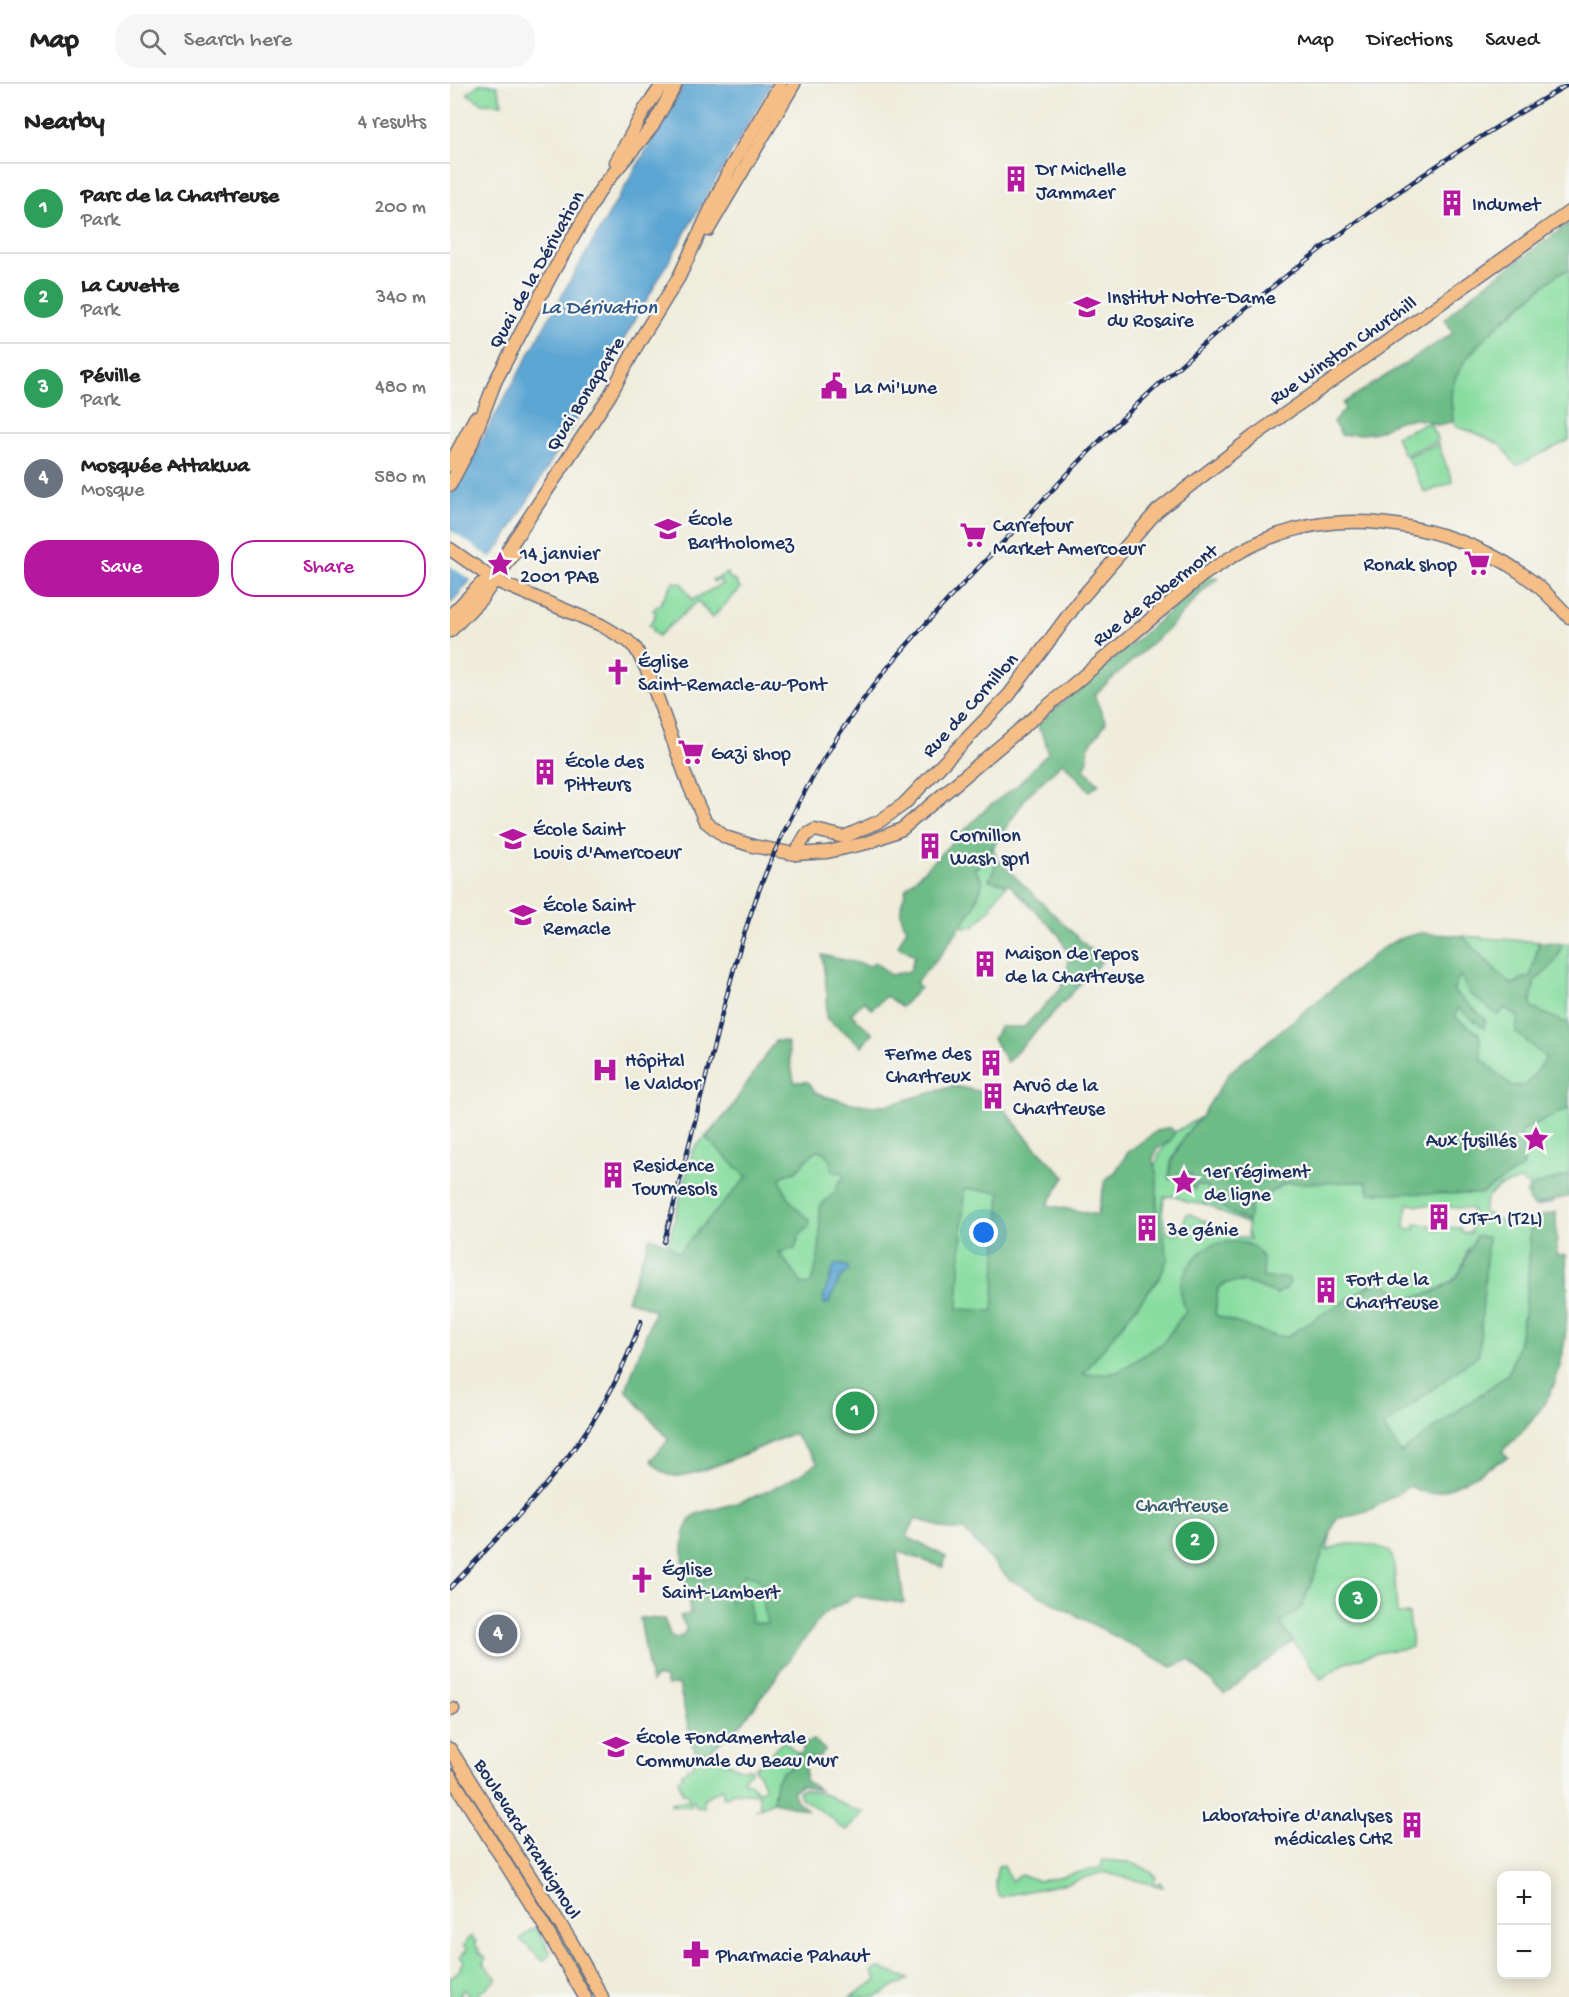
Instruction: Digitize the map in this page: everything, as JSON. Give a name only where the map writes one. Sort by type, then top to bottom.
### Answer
[{"type":"main road","points":[[602,187],[645,109],[663,84]]},
{"type":"main road","name":"Quai de la Dérivation","points":[[450,485],[471,445],[490,394],[554,270],[602,187],[651,127],[676,84]]},
{"type":"main road","points":[[679,277],[794,84]]},
{"type":"main road","name":"Quai Bonaparte","points":[[501,560],[610,395],[640,340],[679,277],[728,172],[780,85]]},
{"type":"main road","name":"Rue Winston Churchill","points":[[1143,525],[1157,511],[1254,436],[1569,212]]},
{"type":"main road","points":[[450,465],[490,394]]},
{"type":"main road","points":[[450,631],[496,580],[569,471],[610,395]]},
{"type":"main road","name":"Rue de Robermont","points":[[450,549],[482,578],[496,580],[601,625],[628,641],[636,649],[648,672],[689,785],[705,821],[725,837],[739,843],[795,854],[828,852],[867,843],[902,829],[1203,575],[1243,550],[1282,533],[1326,524],[1372,522],[1414,527],[1448,537],[1495,557],[1531,580],[1569,616]]},
{"type":"main road","name":"Rue de Cornillon","points":[[795,854],[806,835],[815,831],[844,837],[880,821],[904,804],[1009,695],[1078,603],[1143,525]]},
{"type":"main road","points":[[450,616],[482,578]]},
{"type":"main road","name":"Boulevard Frankignoul","points":[[450,1749],[602,1997]]},
{"type":"main road","name":"Boulevard Frankignoul","points":[[450,1775],[585,1997]]},
{"type":"green space","points":[[479,84],[497,85],[502,104],[482,103],[467,94]]},
{"type":"green space","points":[[1569,223],[1569,270],[1558,274],[1513,312],[1480,342],[1467,358],[1457,374],[1452,390],[1453,422],[1437,425],[1412,419],[1396,422],[1375,432],[1342,436],[1333,422],[1345,409],[1343,403],[1453,333],[1445,319],[1474,293]]},
{"type":"green space","points":[[1569,270],[1569,440],[1516,466],[1501,445],[1457,427],[1453,422],[1451,391],[1458,369],[1485,337],[1558,274]]},
{"type":"green space","points":[[1430,422],[1438,441],[1404,455],[1396,436]]},
{"type":"green space","points":[[1438,444],[1453,482],[1425,493],[1407,456]]},
{"type":"green space","points":[[727,573],[740,589],[712,618],[698,601],[658,636],[652,631],[654,628],[649,625],[655,618],[656,613],[653,610],[660,604],[673,582],[682,583],[692,600],[722,584],[720,580],[714,582],[712,579]]},
{"type":"green space","points":[[1211,576],[1218,578],[1171,626],[1094,695],[1106,723],[1088,747],[1088,760],[1084,769],[1099,784],[1090,791],[1063,762],[1027,796],[986,858],[975,869],[983,882],[973,909],[941,954],[916,982],[920,988],[901,1007],[886,996],[872,1009],[864,1001],[851,1014],[872,1033],[862,1046],[826,1018],[827,994],[822,955],[870,966],[875,962],[890,975],[910,971],[915,955],[898,946],[907,928],[902,920],[901,911],[905,889],[988,807],[1018,785],[1048,753],[1045,740],[1037,725]]},
{"type":"green space","points":[[992,845],[998,860],[989,880],[1007,884],[991,904],[992,907],[975,925],[966,928],[960,925],[973,909],[983,882],[975,870],[986,858]]},
{"type":"green space","points":[[998,860],[1102,961],[1007,1062],[993,1039],[999,1027],[1024,1027],[1060,989],[1068,973],[1068,953],[1059,935],[1010,885],[989,880]]},
{"type":"green space","points":[[1420,933],[1462,936],[1511,985],[1531,975],[1539,942],[1562,943],[1553,965],[1535,980],[1531,1000],[1532,1008],[1569,1024],[1569,1108],[1521,1131],[1524,1166],[1481,1194],[1369,1193],[1366,1182],[1285,1183],[1251,1205],[1248,1222],[1216,1204],[1208,1196],[1208,1187],[1196,1184],[1195,1190],[1191,1186],[1191,1174],[1185,1172],[1181,1177],[1169,1179],[1171,1162],[1186,1134],[1201,1117],[1230,1072],[1381,949],[1398,939]],"holes":[[[1460,975],[1469,993],[1498,1015],[1505,1008],[1518,1017],[1516,1032],[1546,1058],[1526,1086],[1511,1086],[1482,1059],[1479,1034],[1455,1017],[1458,1008],[1484,1028],[1485,1019],[1453,991]]]},
{"type":"green space","points":[[1462,936],[1539,942],[1531,975],[1511,985]]},
{"type":"green space","points":[[1562,943],[1569,943],[1568,1025],[1531,1008],[1535,980],[1553,965]]},
{"type":"green space","points":[[1460,974],[1469,993],[1498,1014],[1505,1008],[1518,1017],[1516,1032],[1547,1058],[1526,1086],[1511,1086],[1481,1059],[1479,1034],[1454,1017],[1458,1008],[1484,1027],[1485,1019],[1453,991]]},
{"type":"green space","name":"Chartreuse","points":[[775,1041],[787,1042],[794,1082],[808,1082],[815,1092],[851,1103],[874,1106],[892,1104],[954,1086],[987,1093],[988,1100],[994,1105],[998,1101],[1026,1137],[1065,1177],[1047,1205],[1097,1215],[1105,1181],[1116,1171],[1129,1151],[1156,1198],[1155,1167],[1159,1154],[1175,1132],[1201,1117],[1175,1153],[1169,1179],[1180,1177],[1185,1172],[1191,1174],[1191,1186],[1195,1189],[1195,1184],[1208,1187],[1248,1221],[1251,1205],[1285,1183],[1367,1182],[1369,1193],[1521,1131],[1569,1108],[1569,1175],[1529,1189],[1529,1195],[1536,1205],[1555,1201],[1536,1207],[1530,1204],[1526,1194],[1530,1187],[1520,1180],[1499,1187],[1487,1197],[1483,1212],[1508,1224],[1531,1219],[1524,1314],[1518,1346],[1508,1374],[1400,1454],[1382,1427],[1479,1354],[1468,1248],[1459,1273],[1440,1288],[1425,1295],[1410,1298],[1403,1297],[1396,1292],[1286,1337],[1270,1335],[1215,1315],[1218,1288],[1225,1284],[1247,1283],[1277,1294],[1288,1278],[1263,1278],[1259,1254],[1246,1243],[1181,1293],[1186,1311],[1130,1389],[1335,1516],[1327,1551],[1342,1545],[1358,1544],[1390,1551],[1394,1564],[1397,1614],[1409,1614],[1412,1647],[1376,1653],[1345,1663],[1321,1679],[1293,1641],[1224,1694],[1189,1660],[1172,1667],[1009,1579],[964,1530],[949,1530],[915,1518],[907,1537],[946,1557],[943,1567],[897,1551],[904,1603],[855,1596],[823,1614],[743,1722],[709,1752],[697,1754],[692,1744],[679,1684],[667,1686],[662,1677],[656,1677],[651,1682],[640,1618],[664,1619],[671,1637],[678,1638],[685,1634],[686,1627],[680,1616],[690,1614],[688,1599],[819,1463],[794,1433],[698,1472],[674,1476],[667,1474],[651,1460],[669,1439],[626,1390],[655,1310],[627,1300],[650,1237],[668,1244],[693,1150],[729,1111]],"holes":[[[1175,1196],[1189,1203],[1205,1204],[1216,1208],[1248,1224],[1250,1239],[1239,1237],[1190,1214],[1186,1215],[1180,1233],[1167,1233],[1162,1214],[1164,1197]],[[1407,1204],[1472,1209],[1471,1233],[1461,1233],[1461,1228],[1431,1229],[1431,1225],[1415,1224],[1415,1229],[1405,1228]]]},
{"type":"green space","name":"Chartreuse","points":[[775,1041],[787,1042],[794,1082],[808,1082],[815,1092],[851,1103],[874,1106],[892,1104],[954,1086],[987,1093],[988,1100],[994,1105],[998,1101],[1026,1137],[1065,1177],[1047,1205],[1098,1215],[1105,1181],[1116,1171],[1129,1151],[1157,1131],[1169,1127],[1175,1132],[1171,1140],[1156,1150],[1153,1160],[1157,1174],[1157,1207],[1168,1258],[1160,1277],[1083,1374],[1118,1372],[1163,1343],[1186,1311],[1181,1290],[1184,1274],[1201,1251],[1211,1246],[1225,1242],[1247,1244],[1258,1251],[1262,1257],[1263,1278],[1288,1278],[1290,1282],[1286,1289],[1277,1294],[1247,1283],[1225,1284],[1218,1288],[1215,1315],[1270,1335],[1286,1337],[1380,1279],[1404,1297],[1419,1296],[1443,1288],[1460,1272],[1476,1236],[1488,1237],[1479,1354],[1383,1427],[1401,1453],[1508,1374],[1518,1346],[1524,1314],[1531,1219],[1556,1212],[1557,1255],[1566,1255],[1567,1290],[1566,1329],[1560,1367],[1542,1407],[1532,1421],[1502,1451],[1508,1457],[1460,1484],[1440,1492],[1427,1493],[1410,1486],[1370,1510],[1336,1519],[1302,1607],[1280,1623],[1293,1641],[1224,1694],[1189,1660],[1172,1667],[1009,1579],[964,1530],[949,1530],[915,1518],[907,1537],[946,1557],[943,1567],[897,1551],[904,1603],[855,1596],[823,1614],[743,1722],[709,1752],[697,1754],[692,1744],[679,1684],[667,1686],[662,1677],[656,1677],[651,1682],[640,1618],[664,1619],[671,1637],[678,1638],[685,1634],[686,1627],[680,1616],[691,1614],[683,1544],[691,1519],[701,1512],[732,1504],[783,1484],[818,1463],[793,1433],[697,1472],[673,1476],[667,1474],[651,1460],[669,1439],[626,1390],[655,1310],[627,1300],[650,1237],[668,1244],[678,1253],[747,1177],[706,1138],[729,1111]],"holes":[[[816,1150],[825,1152],[830,1160],[832,1172],[842,1172],[844,1178],[838,1183],[836,1191],[819,1207],[819,1247],[810,1285],[802,1284],[779,1252],[795,1249],[799,1236],[809,1226],[810,1220],[791,1201],[780,1177],[796,1171]],[[964,1190],[1000,1192],[993,1311],[958,1309]],[[745,1574],[755,1577],[763,1584],[762,1597],[767,1624],[751,1622],[749,1598],[745,1594],[739,1595],[731,1603],[728,1597]]]},
{"type":"green space","points":[[1569,1175],[1569,1196],[1536,1205],[1530,1200],[1529,1189]]},
{"type":"green space","points":[[802,1738],[804,1742],[813,1739],[825,1750],[820,1757],[811,1759],[805,1764],[805,1780],[821,1791],[801,1785],[793,1791],[797,1801],[808,1810],[773,1802],[776,1781],[803,1752]]},
{"type":"green space","points":[[784,1741],[798,1754],[789,1768],[782,1772],[776,1781],[773,1802],[755,1810],[760,1807],[758,1794],[733,1792],[723,1797],[723,1788],[703,1799],[704,1808],[696,1807],[694,1800],[691,1801],[691,1807],[671,1805],[671,1803],[689,1800],[688,1794],[682,1793],[678,1779],[682,1778],[682,1772],[694,1766],[693,1761],[721,1759],[740,1769],[751,1769],[751,1772],[743,1779],[746,1783],[749,1781],[758,1792],[765,1788],[759,1774],[754,1769]]},
{"type":"green space","points":[[453,1771],[456,1772],[479,1809],[489,1818],[598,1997],[590,1997]]},
{"type":"green space","points":[[803,1789],[829,1796],[849,1808],[864,1812],[847,1830],[838,1826],[833,1819],[800,1797],[798,1791]]},
{"type":"green space","points":[[1102,1860],[1138,1865],[1156,1877],[1154,1879],[1156,1885],[1160,1882],[1163,1887],[1103,1872],[1068,1883],[1001,1897],[998,1895],[995,1881],[998,1866],[1004,1865],[1011,1881],[1021,1875],[1040,1881],[1102,1867]]},
{"type":"green space","points":[[533,1928],[537,1929],[550,1951],[544,1960],[541,1960],[520,1939]]},
{"type":"green space","points":[[471,1936],[476,1941],[474,1944],[479,1949],[478,1951],[486,1958],[483,1963],[497,1979],[474,1997],[470,1997],[463,1989],[460,1994],[462,1997],[450,1997],[450,1979],[464,1962],[460,1957],[467,1950],[463,1945]]},
{"type":"green space","points":[[879,1968],[909,1979],[876,1997],[850,1997],[877,1980],[872,1972]]},
{"type":"water","name":"La Dérivation","points":[[685,84],[771,84],[624,339],[503,542],[450,604],[450,497],[563,293]]},
{"type":"water","points":[[835,1264],[847,1266],[849,1270],[840,1278],[829,1302],[825,1305],[824,1295]]},
{"type":"pier","points":[[450,530],[491,558],[474,582],[450,566]]},
{"type":"railway","points":[[664,1242],[727,995],[759,889],[781,838],[807,787],[870,690],[945,603],[1082,459],[1137,404],[1204,344],[1303,263],[1407,186],[1514,116],[1569,84]]},
{"type":"railway","points":[[450,1588],[524,1509],[576,1446],[613,1387],[641,1321]]},
{"type":"place","name":"Dr Michelle Jammaer","points":[[1016,179]]},
{"type":"place","name":"Indumet","points":[[1452,203]]},
{"type":"place","name":"Institut Notre-Dame du Rosaire","points":[[1087,307]]},
{"type":"place","name":"La Mi'Lune","points":[[834,386]]},
{"type":"place","name":"École Bartholomez","points":[[668,529]]},
{"type":"place","name":"Carrefour Market Amercoeur","points":[[973,535]]},
{"type":"place","name":"Ronak shop","points":[[1477,563]]},
{"type":"place","name":"14 janvier 2001 PAB","points":[[500,564]]},
{"type":"place","name":"Église Saint-Remacle-au-Pont","points":[[618,672]]},
{"type":"place","name":"Gazi shop","points":[[691,752]]},
{"type":"place","name":"École des Pitteurs","points":[[545,772]]},
{"type":"place","name":"École Saint Louis d'Amercoeur","points":[[513,839]]},
{"type":"place","name":"Cornillon Wash sprl","points":[[930,846]]},
{"type":"place","name":"École Saint Remacle","points":[[523,915]]},
{"type":"place","name":"Maison de repos de la Chartreuse","points":[[985,964]]},
{"type":"place","name":"Ferme des Chartreux","points":[[991,1063]]},
{"type":"place","name":"Hôpital le Valdor","points":[[605,1070]]},
{"type":"place","name":"Arvô de la Chartreuse","points":[[993,1096]]},
{"type":"place","name":"Aux fusillés","points":[[1536,1139]]},
{"type":"place","name":"Residence Tournesols","points":[[613,1175]]},
{"type":"place","name":"1er régiment de ligne","points":[[1184,1182]]},
{"type":"place","name":"CTF-1 (T2L)","points":[[1439,1217]]},
{"type":"place","name":"3e génie","points":[[1147,1228]]},
{"type":"place","name":"Fort de la Chartreuse","points":[[1326,1290]]},
{"type":"place","name":"Parc de la Chartreuse","points":[[855,1411]]},
{"type":"place","name":"La Cuvette","points":[[1195,1541]]},
{"type":"place","name":"Église Saint-Lambert","points":[[642,1580]]},
{"type":"place","name":"Péville","points":[[1358,1600]]},
{"type":"place","name":"Mosquée Attakwa","points":[[498,1634]]},
{"type":"place","name":"École Fondamentale Communale du Beau Mur","points":[[616,1747]]},
{"type":"place","name":"Laboratoire d'analyses médicales CHR","points":[[1412,1825]]},
{"type":"place","name":"Pharmacie Pahaut","points":[[696,1954]]}]
